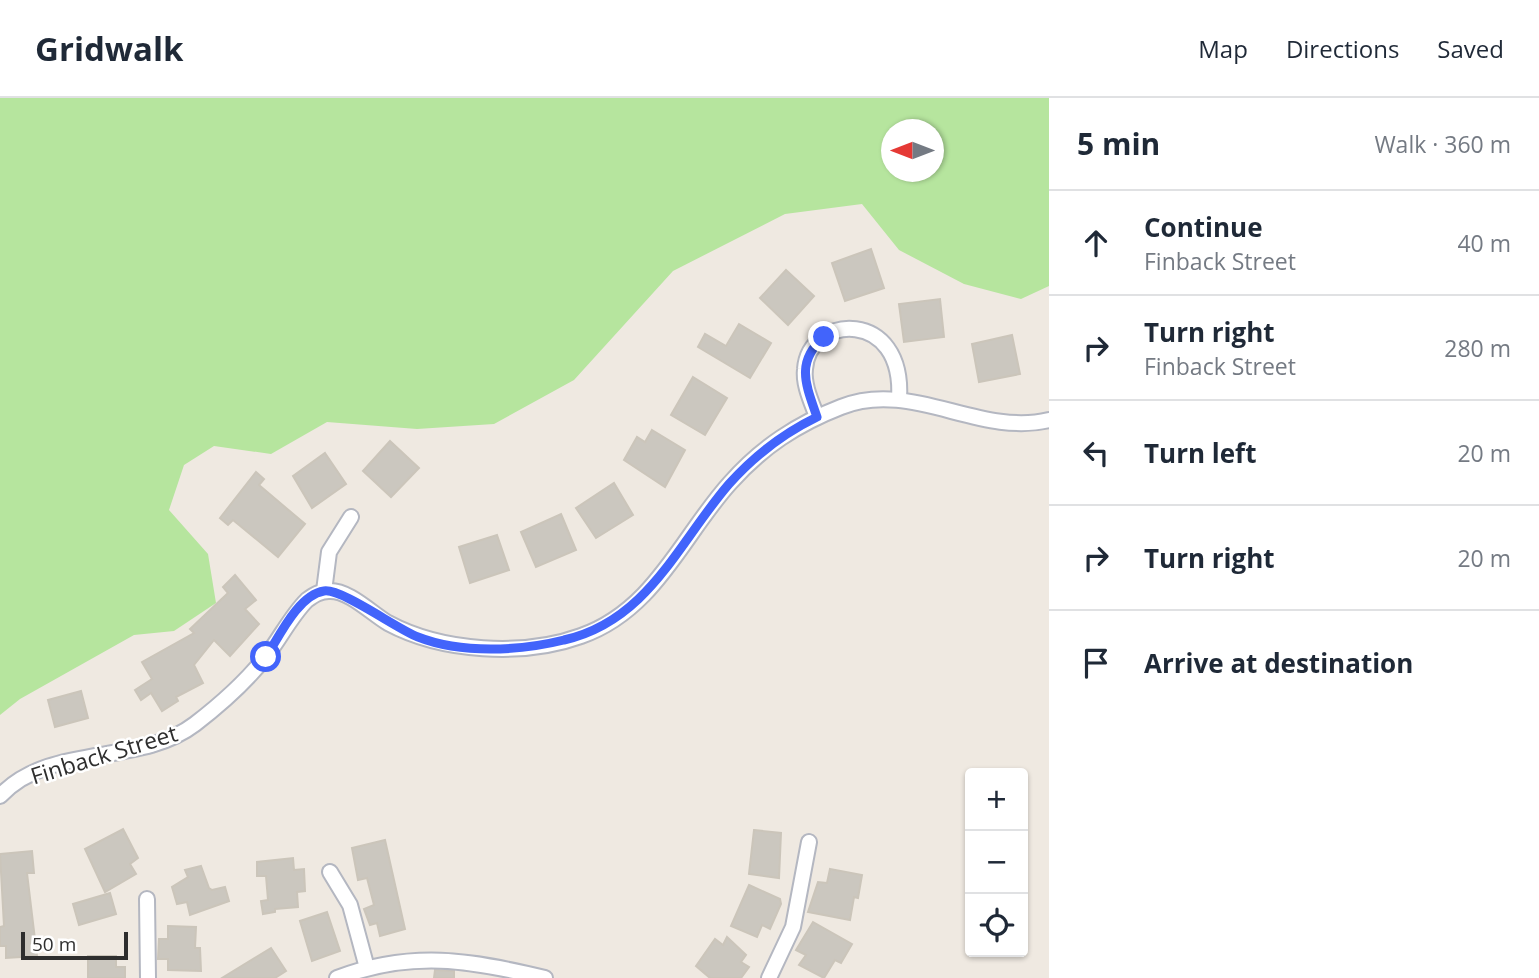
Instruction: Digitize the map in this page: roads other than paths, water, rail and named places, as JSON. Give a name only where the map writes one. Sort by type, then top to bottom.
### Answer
[{"type":"street","points":[[817,417],[804,370],[810,349],[824,337],[840,330],[858,329],[876,335],[887,345],[900,382],[899,399]]},
{"type":"street","points":[[351,517],[329,552],[324,591],[339,592],[419,638],[451,646],[544,645],[583,636],[620,615],[646,595],[728,485],[761,451],[789,430],[817,417],[846,405],[899,399],[1006,421],[1049,420]]},
{"type":"street","name":"Finback Street","points":[[0,796],[27,777],[48,767],[145,746],[192,726],[229,696],[266,657],[302,606],[324,591]]},
{"type":"street","points":[[769,978],[793,927],[809,842]]},
{"type":"street","points":[[330,872],[349,905],[367,968]]},
{"type":"street","points":[[147,900],[148,978]]},
{"type":"street","points":[[337,978],[402,961],[444,959],[480,962],[545,978]]}]
